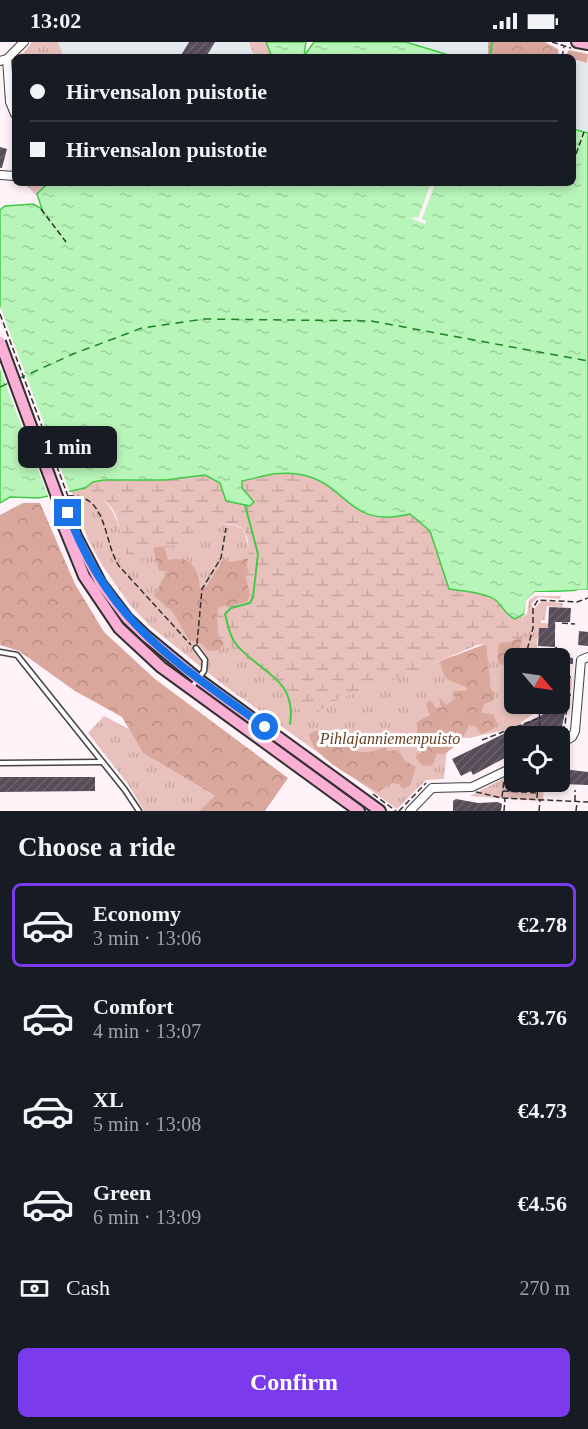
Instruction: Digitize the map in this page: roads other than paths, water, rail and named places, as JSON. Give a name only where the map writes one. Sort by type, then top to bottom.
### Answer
[{"type":"main road","points":[[577,42],[588,44]]},
{"type":"main road","points":[[0,342],[91,568],[111,597],[147,637],[198,679],[380,811]]},
{"type":"main road","points":[[64,499],[60,517],[78,562],[102,605],[119,628],[191,688],[359,811]]},
{"type":"street","points":[[12,107],[4,60],[24,42]]},
{"type":"street","points":[[570,738],[575,731],[581,660],[588,657]]},
{"type":"street","points":[[413,811],[425,792],[432,788],[472,787],[504,771]]},
{"type":"lane","points":[[191,688],[204,671],[205,660],[196,648]]},
{"type":"lane","points":[[0,651],[16,655],[139,811]]},
{"type":"lane","points":[[0,763],[102,762]]},
{"type":"water","points":[[266,42],[306,42],[304,54],[271,54]]},
{"type":"water","points":[[314,42],[406,42],[445,54],[305,54]]},
{"type":"water","points":[[576,130],[588,133],[588,590],[535,592],[527,600],[524,614],[515,619],[508,615],[497,601],[489,597],[449,589],[430,531],[410,514],[389,517],[372,515],[359,510],[327,485],[314,478],[297,474],[276,474],[242,481],[242,488],[254,502],[250,506],[226,501],[220,483],[205,475],[166,480],[104,480],[93,482],[85,488],[39,498],[10,497],[0,503],[0,210],[5,206],[33,204],[42,209],[37,194],[45,186],[576,186]]},
{"type":"waterway","points":[[490,54],[492,42]]},
{"type":"waterway","points":[[245,505],[258,554],[253,597],[250,603],[231,608],[225,614],[230,634],[236,644],[274,677],[288,696],[291,708],[290,724]]},
{"type":"park label","name":"Pihlajanniemenpuisto","points":[[390,738]]}]
